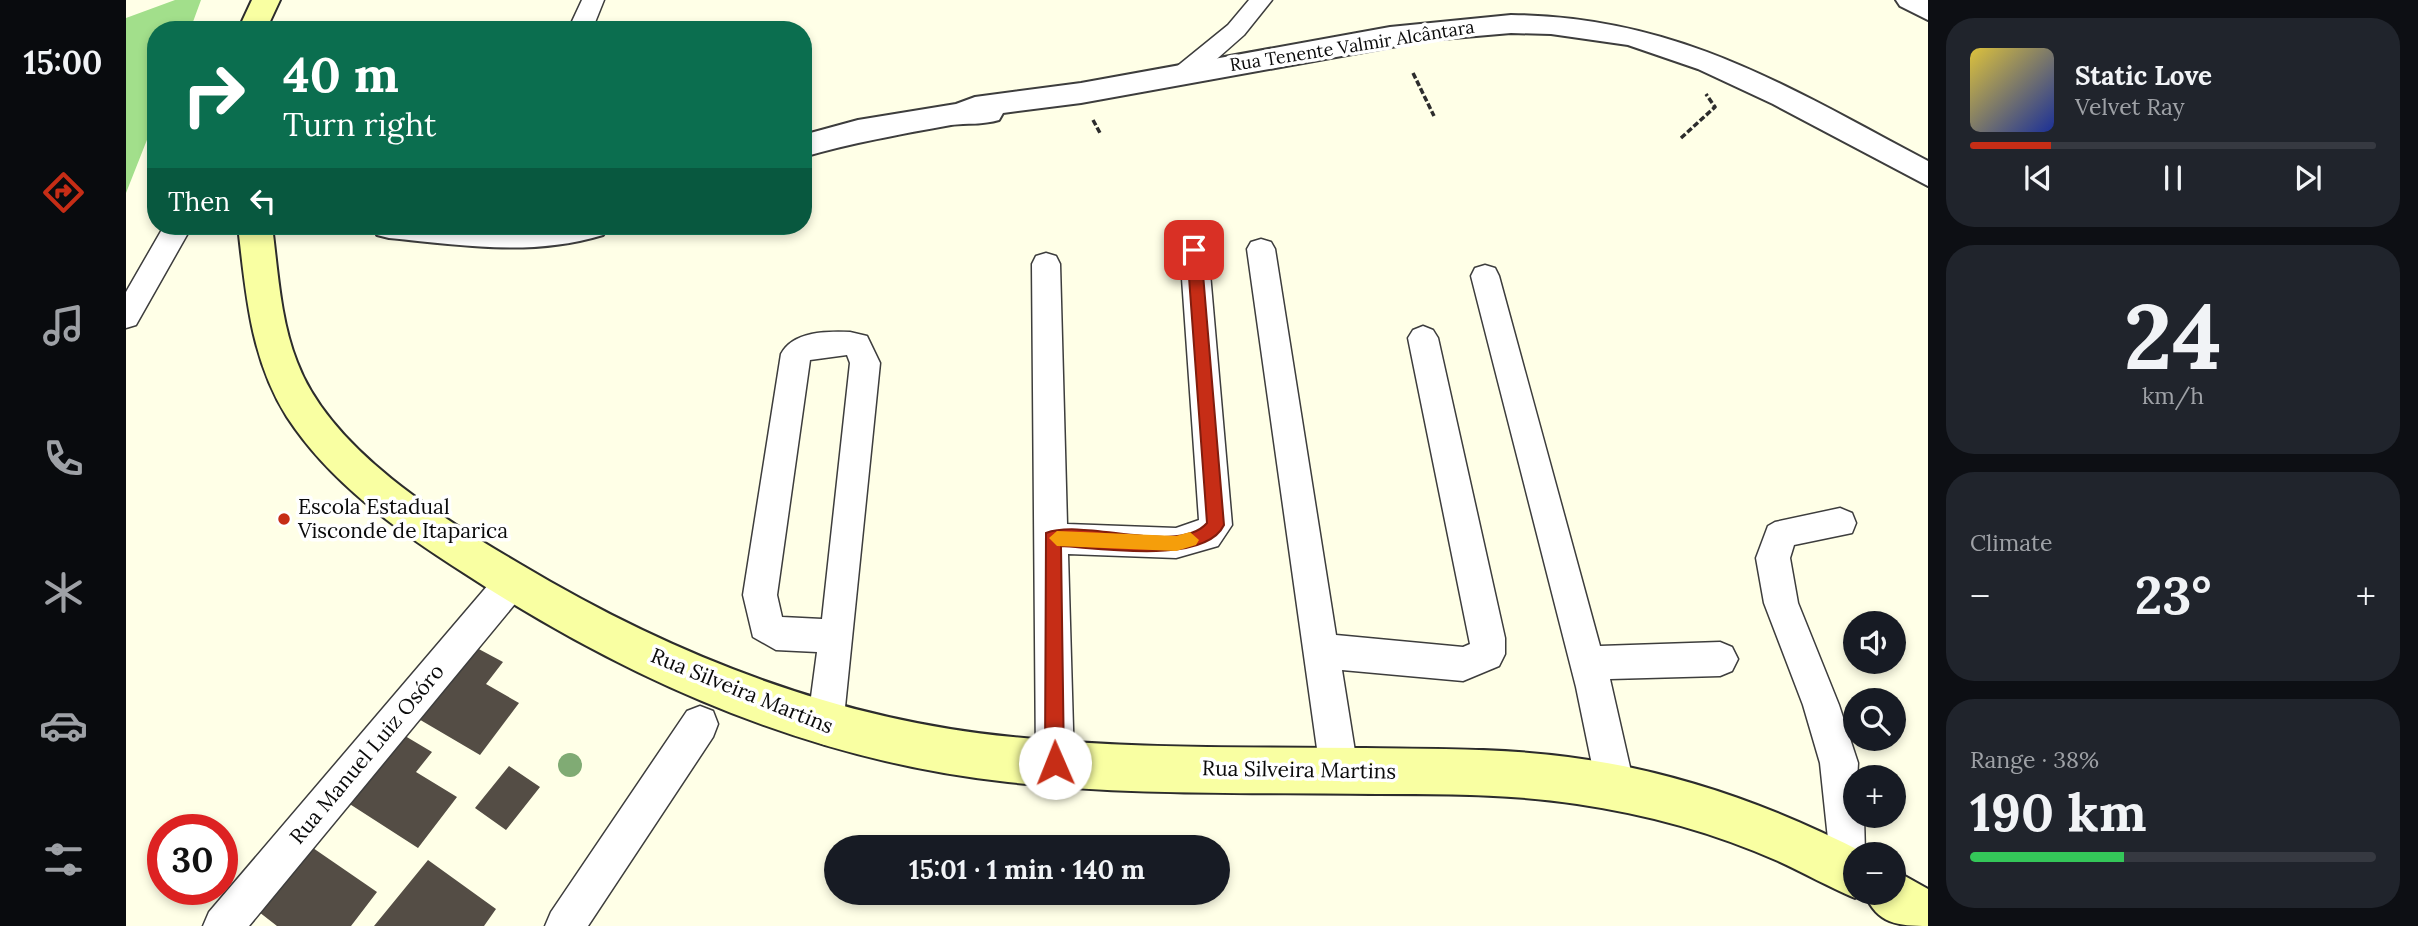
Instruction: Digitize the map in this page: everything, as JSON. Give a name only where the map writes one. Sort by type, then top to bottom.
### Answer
[{"type":"main road","points":[[256,21],[265,0]]},
{"type":"main road","name":"Rua Silveira Martins","points":[[256,235],[272,338],[283,374],[315,427],[365,477],[406,510],[512,582],[577,621],[641,651],[825,727],[960,754],[1055,763],[1219,770],[1339,770],[1526,776],[1616,789],[1763,831],[1843,868]]},
{"type":"main road","points":[[1906,903],[1928,916]]},
{"type":"street","points":[[584,21],[593,0]]},
{"type":"street","points":[[1184,74],[1236,30],[1261,0]]},
{"type":"street","points":[[1910,0],[1928,11]]},
{"type":"street","name":"Rua Tenente Valmir Alcântara","points":[[812,144],[858,131],[962,113],[977,114],[1074,99],[1087,106],[1184,74],[1440,29],[1503,23],[1586,28],[1630,36],[1714,65],[1928,175]]},
{"type":"street","points":[[126,317],[173,235]]},
{"type":"street","points":[[486,235],[507,235]]},
{"type":"street","points":[[1261,249],[1339,770]]},
{"type":"street","points":[[1052,538],[1176,543],[1206,536],[1216,525],[1194,250]]},
{"type":"street","points":[[1046,264],[1055,763]]},
{"type":"street","points":[[1485,276],[1587,663],[1616,789]]},
{"type":"street","points":[[1322,651],[1463,664],[1487,654],[1488,638],[1423,338]]},
{"type":"street","points":[[825,727],[837,637],[865,363],[857,344],[850,343],[805,348],[796,355],[760,595],[765,625],[775,634],[837,637]]},
{"type":"street","points":[[1840,523],[1787,532],[1780,537],[1773,558],[1781,603],[1821,705],[1839,763],[1847,842]]},
{"type":"street","name":"Rua Manuel Luiz Osóro","points":[[223,926],[512,582]]},
{"type":"street","points":[[1587,663],[1720,659]]},
{"type":"street","points":[[565,926],[700,724]]},
{"type":"path","points":[[1413,73],[1434,116]]},
{"type":"path","points":[[1087,106],[1100,134]]},
{"type":"path","points":[[1681,138],[1715,107]]},
{"type":"green space","points":[[175,0],[201,0],[193,21],[147,21],[147,140],[126,193],[126,18]]},
{"type":"building","points":[[475,647],[503,662],[486,684],[519,703],[480,755],[417,718]]},
{"type":"building","points":[[395,730],[432,752],[416,772],[457,797],[418,848],[345,801]]},
{"type":"building","points":[[509,766],[540,787],[506,830],[475,808]]},
{"type":"building","points":[[313,848],[377,892],[351,926],[277,926],[259,912]]},
{"type":"building","points":[[428,860],[496,909],[484,926],[374,926]]},
{"type":"slow traffic","points":[[1057,538],[1176,543],[1190,540]]},
{"type":"place","name":"Escola Estadual Visconde de Itaparica","points":[[284,519]]},
{"type":"route","points":[[1055,763],[1052,538],[1176,543],[1206,536],[1216,525],[1194,250]]}]
